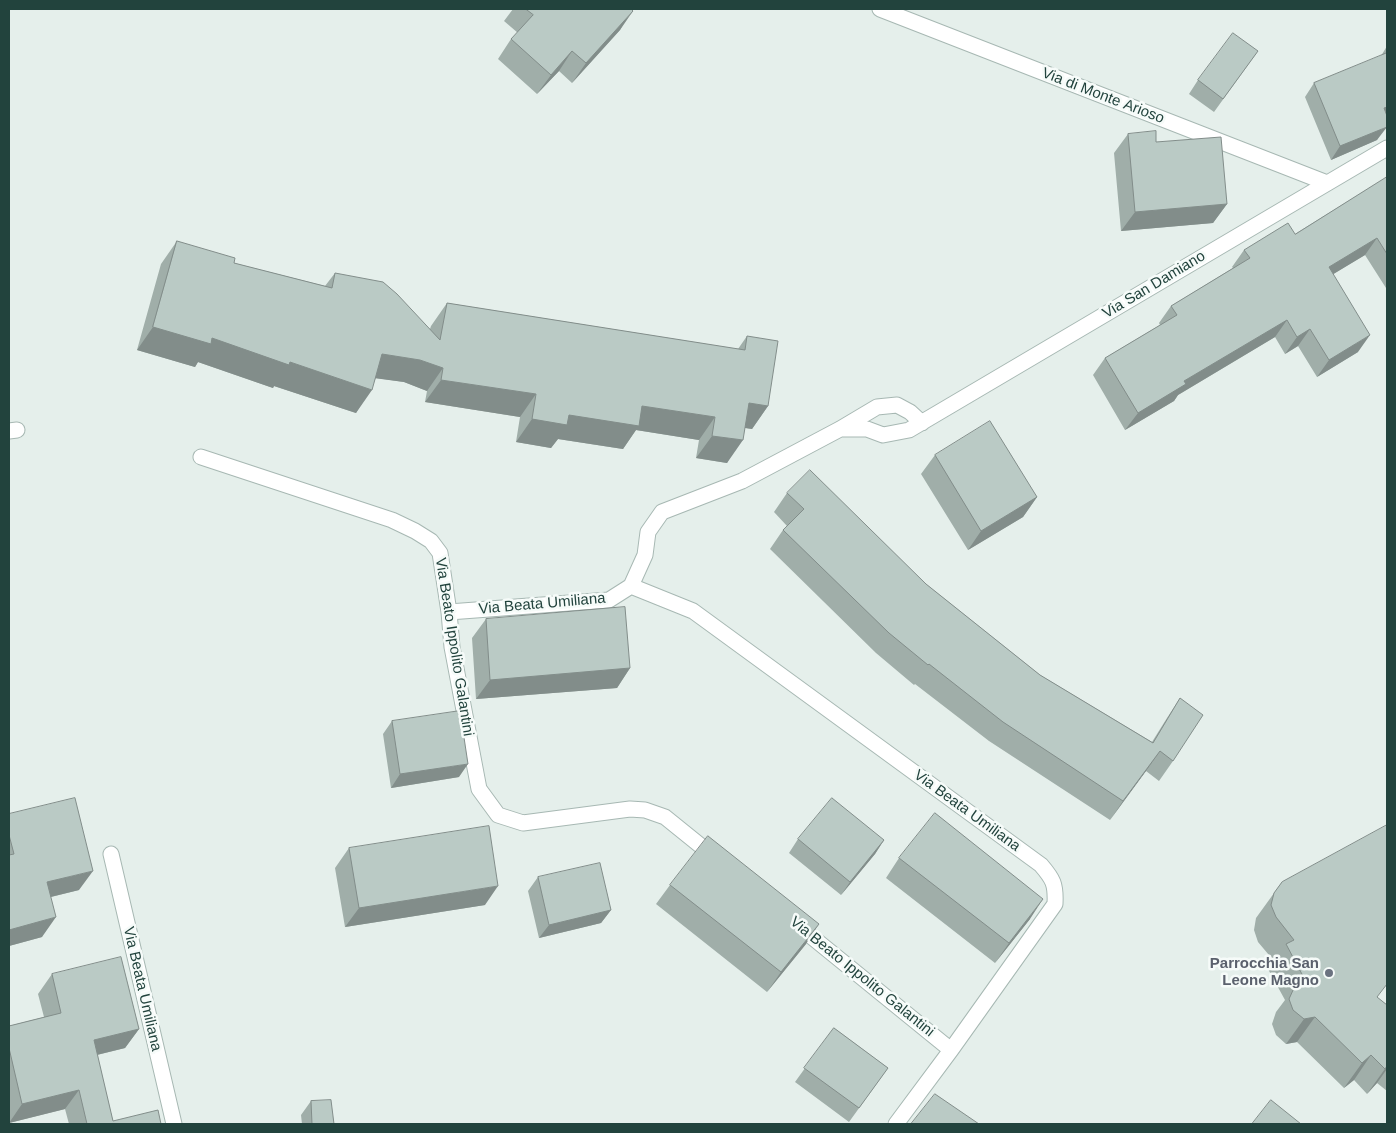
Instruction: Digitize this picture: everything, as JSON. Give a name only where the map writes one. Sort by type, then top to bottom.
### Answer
[{"type":"street","name":"Via di Monte Arioso","points":[[880,9],[1327,184]]},
{"type":"street","name":"Via San Damiano","points":[[840,429],[867,429],[883,435],[909,430],[1387,148]]},
{"type":"street","points":[[631,586],[645,555],[648,532],[662,512],[742,480],[840,429],[877,407],[897,405],[910,412],[922,423]]},
{"type":"street","name":"Via Beato Ippolito Galantini","points":[[201,457],[392,520],[431,541],[440,553],[452,647],[479,789],[498,815],[522,823],[630,810],[645,810],[665,817],[727,868]]},
{"type":"street","name":"Via Beata Umiliana","points":[[449,612],[609,600],[631,586],[693,611],[1040,865],[1052,878],[1056,891],[1055,904],[896,1124]]},
{"type":"street","name":"Via Beata Umiliana","points":[[111,854],[174,1124]]},
{"type":"street","name":"Via Beato Ippolito Galantini","points":[[781,912],[951,1050]]},
{"type":"building","points":[[526,9],[631,9],[633,11],[586,63],[572,51],[551,75],[511,39],[533,15]]},
{"type":"building","points":[[1233,33],[1258,51],[1223,99],[1198,80]]},
{"type":"building","points":[[1387,53],[1387,107],[1384,108],[1387,116],[1387,127],[1340,146],[1314,83]]},
{"type":"building","points":[[1156,131],[1156,142],[1221,137],[1227,204],[1135,212],[1128,134]]},
{"type":"building","points":[[1387,177],[1387,254],[1377,238],[1329,267],[1370,335],[1329,360],[1310,329],[1297,337],[1287,320],[1184,381],[1186,384],[1138,413],[1105,358],[1177,315],[1171,306],[1250,258],[1244,250],[1288,223],[1295,234]]},
{"type":"building","points":[[177,241],[235,258],[234,263],[332,288],[335,273],[383,282],[397,294],[440,340],[447,303],[745,350],[747,336],[778,341],[768,406],[749,403],[743,440],[712,436],[715,417],[642,406],[639,426],[569,415],[567,425],[532,419],[536,394],[441,380],[443,368],[420,360],[382,354],[372,390],[290,362],[289,365],[212,338],[211,344],[153,327]]},
{"type":"building","points":[[990,421],[1037,497],[981,531],[935,455]]},
{"type":"building","points":[[810,470],[926,584],[1040,675],[1153,743],[1180,698],[1203,715],[1173,761],[1160,751],[1123,801],[1003,722],[928,665],[889,633],[783,530],[804,509],[787,493]]},
{"type":"building","points":[[625,607],[630,668],[490,680],[486,619]]},
{"type":"building","points":[[460,711],[468,764],[400,774],[392,721]]},
{"type":"building","points":[[75,798],[93,871],[47,882],[56,917],[9,930],[9,855],[14,854],[9,835],[9,814]]},
{"type":"building","points":[[832,798],[884,840],[850,882],[798,839]]},
{"type":"building","points":[[935,813],[1043,899],[1009,943],[899,858]]},
{"type":"building","name":"Parrocchia San Leone Magno","points":[[1387,825],[1387,984],[1377,997],[1387,1005],[1387,1066],[1385,1069],[1371,1055],[1362,1063],[1315,1017],[1304,1019],[1293,1010],[1289,999],[1294,988],[1304,978],[1286,944],[1294,940],[1276,917],[1271,905],[1274,893],[1282,882]]},
{"type":"building","points":[[489,826],[498,886],[359,908],[349,848]]},
{"type":"building","points":[[708,836],[819,924],[781,972],[670,885]]},
{"type":"building","points":[[600,863],[611,910],[549,925],[538,877]]},
{"type":"building","points":[[121,957],[139,1029],[94,1040],[113,1121],[158,1110],[161,1124],[87,1124],[79,1090],[22,1104],[9,1048],[9,1026],[61,1013],[52,974]]},
{"type":"building","points":[[834,1028],[888,1068],[859,1108],[804,1068]]},
{"type":"building","points":[[935,1094],[979,1124],[911,1124]]},
{"type":"building","points":[[331,1100],[334,1124],[312,1124],[311,1101]]},
{"type":"building","points":[[1271,1100],[1301,1124],[1252,1124]]},
{"type":"place","name":"Parrocchia San Leone Magno","points":[[1329,973]]}]
